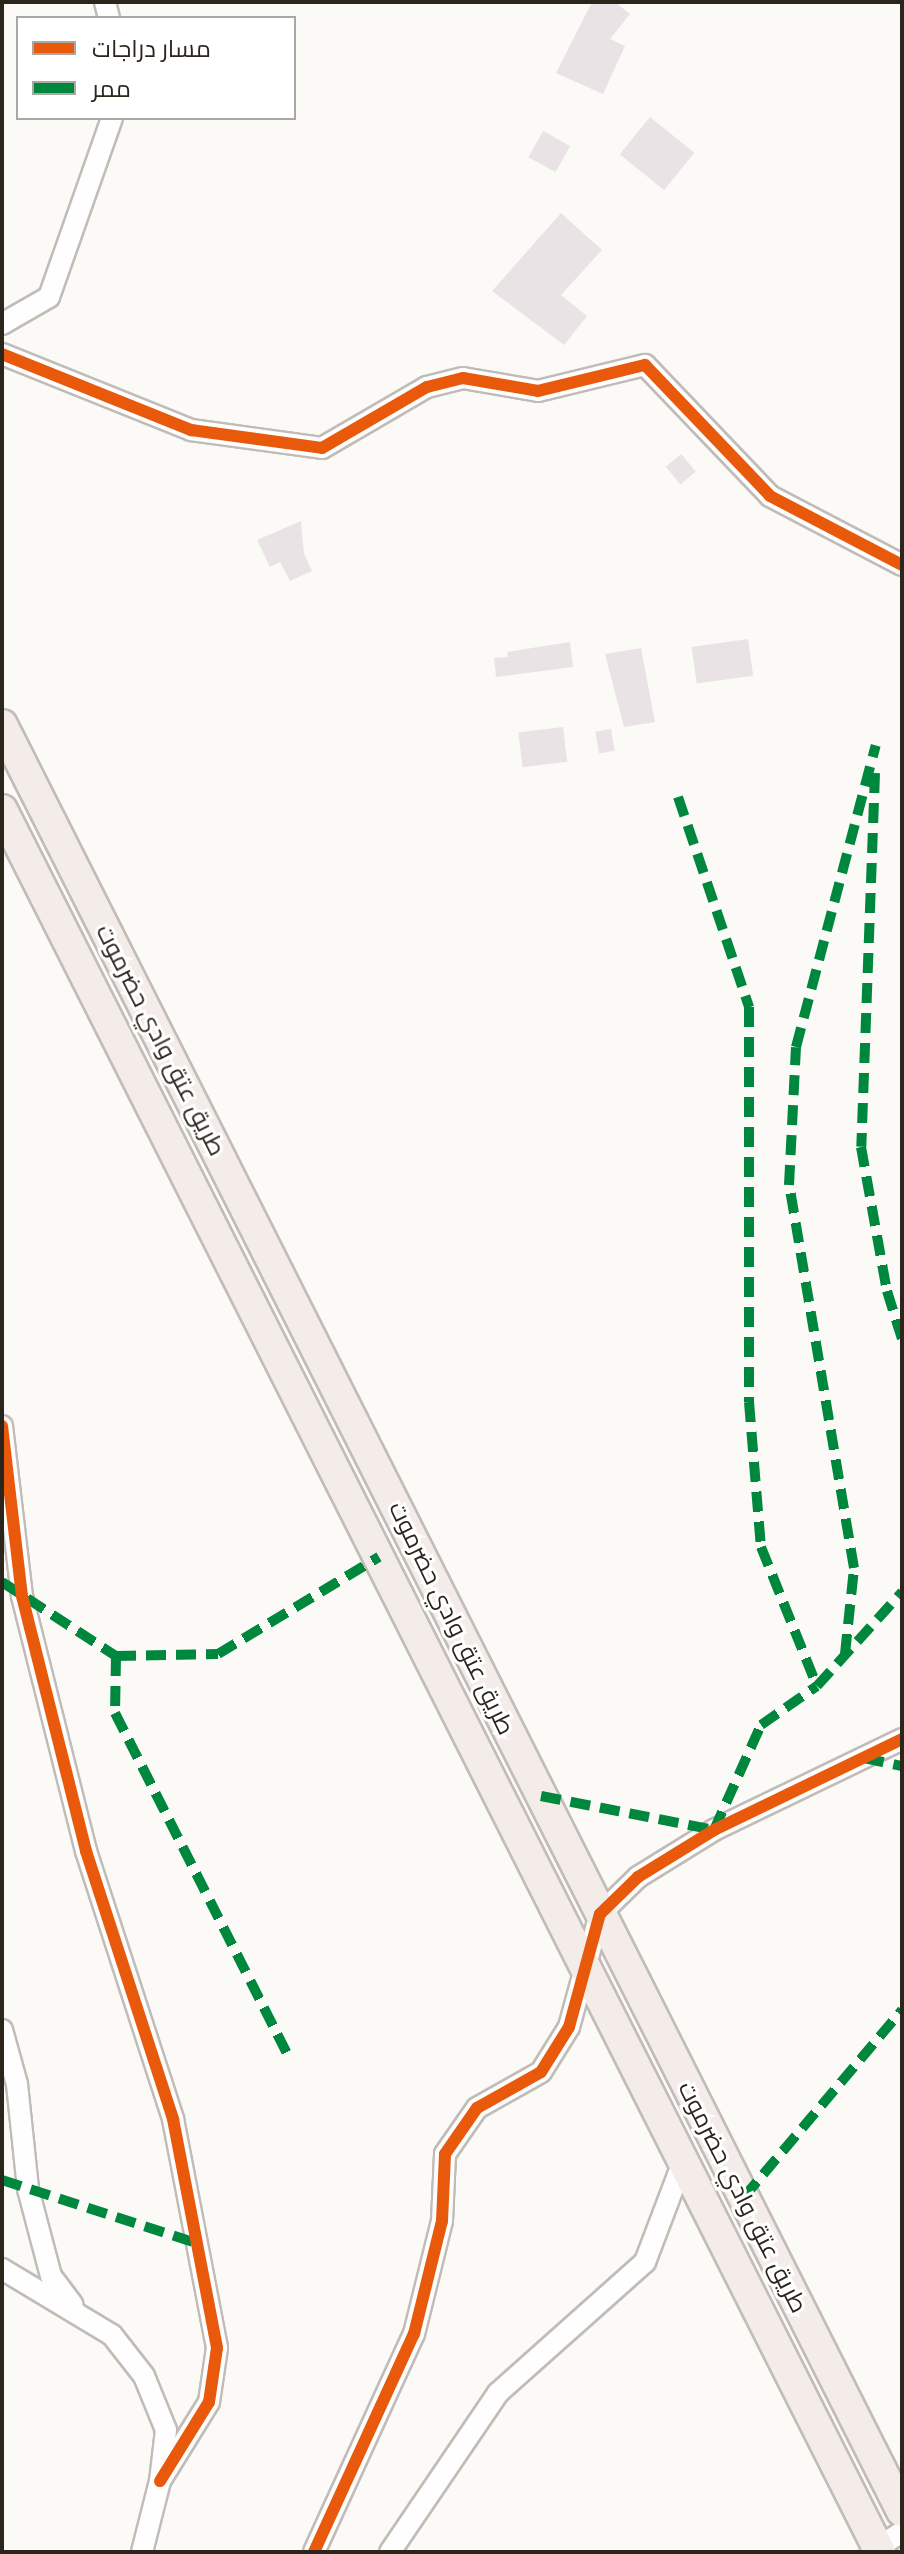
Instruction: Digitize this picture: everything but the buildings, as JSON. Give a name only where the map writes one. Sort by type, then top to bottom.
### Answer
[{"type":"main road","name":"طريق عتق وادي حضرموت","points":[[2,725],[902,2511]]},
{"type":"main road","name":"طريق عتق وادي حضرموت","points":[[2,810],[822,2437],[883,2546]]},
{"type":"main road","points":[[822,2437],[856,2420]]},
{"type":"street","points":[[2,324],[49,297],[111,120]]},
{"type":"street","points":[[2,354],[191,430],[322,448],[427,387],[463,378],[538,391],[645,365],[770,496],[902,565]]},
{"type":"street","points":[[2,1426],[22,1596],[86,1851],[173,2119],[217,2348],[209,2402],[160,2481]]},
{"type":"street","points":[[314,2552],[414,2334],[442,2221],[445,2154],[477,2108],[541,2072],[569,2027],[600,1914],[638,1877],[714,1830],[902,1739]]},
{"type":"street","points":[[2,2030],[17,2084],[28,2189],[51,2276],[77,2311]]},
{"type":"street","points":[[390,2552],[498,2393],[645,2262],[683,2162]]},
{"type":"street","points":[[2,2269],[77,2311],[112,2335],[144,2376],[166,2430],[160,2481],[142,2552]]},
{"type":"marked path","points":[[845,1654],[854,1568],[789,1185],[796,1047],[876,745]]},
{"type":"marked path","points":[[875,773],[861,1147],[887,1291],[902,1339]]},
{"type":"marked path","points":[[678,797],[749,1007],[749,1402],[761,1547],[817,1686]]},
{"type":"marked path","points":[[2,1582],[116,1656],[218,1654],[379,1557]]},
{"type":"marked path","points":[[541,1796],[714,1830],[761,1725],[817,1686],[902,1592]]},
{"type":"marked path","points":[[116,1656],[115,1713],[289,2058]]},
{"type":"marked path","points":[[864,1758],[902,1766]]},
{"type":"marked path","points":[[744,2197],[902,2010]]},
{"type":"marked path","points":[[2,2180],[193,2242]]},
{"type":"cycle path","points":[[2,354],[191,430],[322,448],[427,387],[463,378],[538,391],[645,365],[770,496],[902,565]]},
{"type":"cycle path","points":[[2,1426],[22,1596],[86,1851],[173,2119],[217,2348],[209,2402],[160,2481]]},
{"type":"cycle path","points":[[314,2552],[414,2334],[442,2221],[445,2154],[477,2108],[541,2072],[569,2027],[600,1914],[638,1877],[714,1830],[902,1739]]}]
